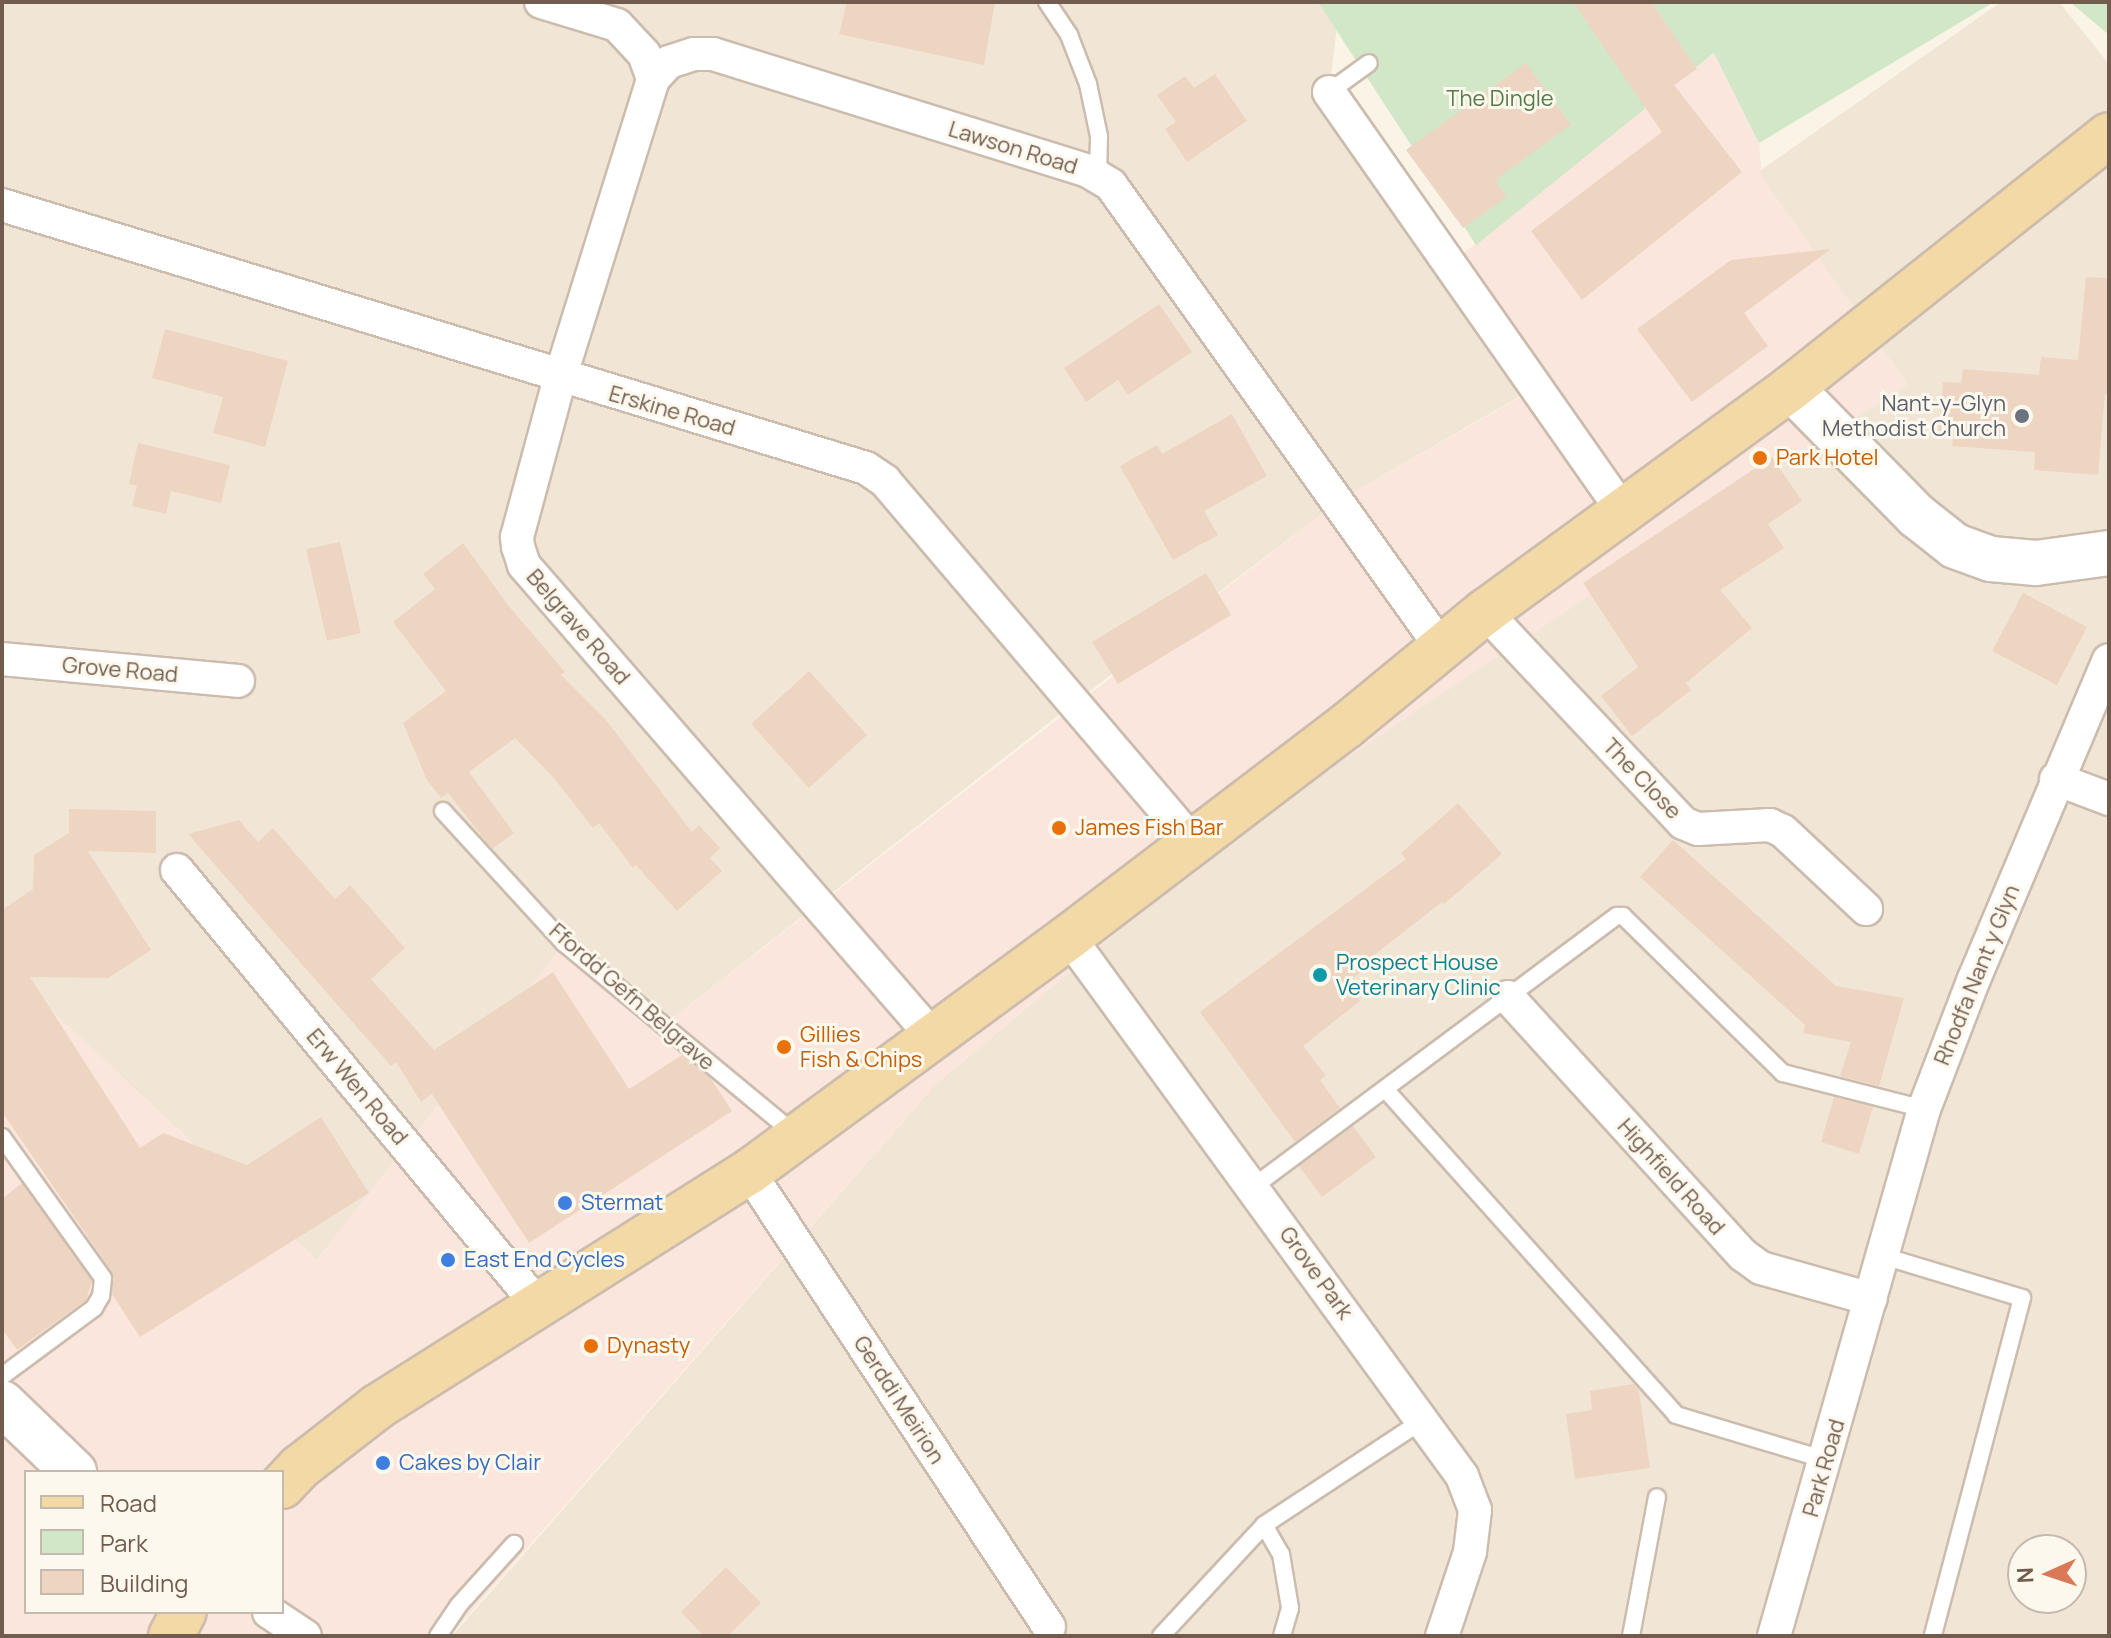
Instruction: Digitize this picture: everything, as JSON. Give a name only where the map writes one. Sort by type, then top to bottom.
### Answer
[{"type":"main road","points":[[284,1484],[300,1467],[377,1407],[749,1172],[1069,937],[1346,726],[1485,612],[1791,388],[2109,135]]},
{"type":"main road","points":[[171,1636],[183,1614]]},
{"type":"street","points":[[541,2],[617,25],[644,54],[653,79]]},
{"type":"street","name":"Lawson Road","points":[[653,79],[669,62],[694,54],[713,54],[1088,171],[1111,185],[1441,647]]},
{"type":"street","name":"Belgrave Road","points":[[653,79],[560,378],[517,537],[524,565],[933,1037]]},
{"type":"street","points":[[1329,92],[1624,513]]},
{"type":"street","name":"Erskine Road","points":[[2,205],[560,378],[866,468],[885,481],[1193,843]]},
{"type":"street","points":[[1791,388],[1917,516],[1955,546],[1991,559],[2036,563],[2109,553]]},
{"type":"street","name":"The Close","points":[[1485,612],[1683,823],[1698,829],[1770,825],[1783,831],[1866,909]]},
{"type":"street","name":"Grove Road","points":[[2,659],[238,681]]},
{"type":"street","name":"Rhodfa Nant y Glyn","points":[[1871,1299],[1924,1109],[2056,779],[2109,660]]},
{"type":"street","points":[[2056,779],[2109,799]]},
{"type":"street","name":"Erw Wen Road","points":[[177,870],[537,1304]]},
{"type":"street","name":"Grove Park","points":[[1069,937],[1462,1476],[1475,1510],[1470,1552],[1442,1636]]},
{"type":"street","name":"Highfield Road","points":[[1508,997],[1743,1255],[1761,1268],[1871,1299]]},
{"type":"street","name":"Gerddi Meirion","points":[[749,1172],[1049,1627]]},
{"type":"street","name":"Park Road","points":[[1774,1636],[1871,1299]]},
{"type":"street","points":[[2,1403],[72,1470]]},
{"type":"street","points":[[272,1614],[305,1636]]},
{"type":"lane","points":[[1047,2],[1069,35],[1088,84],[1099,136],[1098,178]]},
{"type":"lane","points":[[1329,92],[1369,63]]},
{"type":"lane","name":"Ffordd Gefn Belgrave","points":[[443,811],[564,943],[798,1137]]},
{"type":"lane","points":[[1253,1187],[1617,916],[1623,916],[1783,1073],[1924,1109]]},
{"type":"lane","points":[[1385,1089],[1676,1415],[1826,1460]]},
{"type":"lane","points":[[2,1137],[103,1278],[101,1296],[94,1308],[2,1376]]},
{"type":"lane","points":[[1883,1256],[2022,1298],[1933,1636]]},
{"type":"lane","points":[[1161,1636],[1264,1525],[1423,1420]]},
{"type":"lane","points":[[1631,1636],[1657,1497]]},
{"type":"lane","points":[[1264,1525],[1281,1554],[1290,1608],[1282,1636]]},
{"type":"lane","points":[[438,1636],[458,1606],[514,1544]]},
{"type":"shaded area","points":[[2,2],[1340,2],[1329,92],[1536,387],[1337,502],[1074,703],[664,1025],[564,944],[317,1260],[2,964]]},
{"type":"shaded area","points":[[2001,2],[2059,2],[2109,64],[2109,1636],[452,1636],[936,1084],[1242,827],[1907,384],[1758,172]]},
{"type":"shaded area","points":[[1715,53],[1759,143],[1762,177],[1907,384],[1242,827],[936,1084],[450,1636],[2,1636],[2,964],[317,1260],[564,943],[664,1025],[1337,502],[1536,388],[1450,264]]},
{"type":"green space","name":"The Dingle","points":[[1318,2],[1994,2],[1759,143],[1714,53],[1476,245]]},
{"type":"green space","points":[[2070,2],[2109,2],[2109,35]]},
{"type":"building","points":[[847,2],[995,2],[984,65],[839,34]]},
{"type":"building","points":[[1573,2],[1651,2],[1697,69],[1674,85],[1742,172],[1582,300],[1531,231],[1662,132]]},
{"type":"building","points":[[1526,63],[1571,125],[1495,180],[1507,197],[1463,228],[1406,150]]},
{"type":"building","points":[[1215,74],[1247,121],[1187,162],[1165,129],[1176,122],[1157,95],[1185,76],[1194,88]]},
{"type":"building","points":[[1831,249],[1744,313],[1768,346],[1692,402],[1637,329],[1731,260]]},
{"type":"building","name":"Nant-y-Glyn Methodist Church","points":[[2086,277],[2109,278],[2109,395],[2105,394],[2098,475],[2034,470],[2035,452],[1952,446],[1953,438],[1938,436],[1943,382],[1961,383],[1963,369],[2039,375],[2041,357],[2078,360]]},
{"type":"building","points":[[1159,304],[1192,352],[1128,395],[1118,380],[1086,402],[1064,368]]},
{"type":"building","points":[[165,329],[288,361],[265,447],[213,433],[223,397],[152,378]]},
{"type":"building","points":[[1232,414],[1267,476],[1204,511],[1218,535],[1173,560],[1120,466],[1157,445],[1162,454]]},
{"type":"building","points":[[138,443],[230,465],[221,503],[171,491],[166,514],[132,506],[137,486],[129,484]]},
{"type":"building","points":[[1772,457],[1802,501],[1768,524],[1784,548],[1720,590],[1752,628],[1686,683],[1691,690],[1632,736],[1601,696],[1638,667],[1583,583]]},
{"type":"building","points":[[340,542],[361,633],[327,641],[306,549]]},
{"type":"building","points":[[463,543],[508,605],[565,672],[561,675],[606,720],[692,832],[699,825],[720,848],[710,858],[722,871],[677,911],[636,865],[633,868],[599,823],[593,828],[553,777],[515,738],[469,772],[514,833],[492,849],[448,793],[441,798],[427,780],[403,723],[446,691],[393,622],[435,589],[423,574]]},
{"type":"building","points":[[1206,573],[1231,615],[1118,684],[1092,642]]},
{"type":"building","points":[[2023,593],[2087,627],[2057,685],[1992,651]]},
{"type":"building","points":[[809,671],[867,735],[809,788],[751,724]]},
{"type":"building","points":[[1458,803],[1502,854],[1444,904],[1442,902],[1364,963],[1368,967],[1347,983],[1360,1001],[1303,1046],[1326,1076],[1320,1080],[1340,1108],[1295,1142],[1200,1012],[1406,859],[1401,853]]},
{"type":"building","points":[[69,809],[156,811],[156,853],[88,851],[151,950],[108,978],[30,977],[140,1148],[163,1133],[247,1165],[321,1117],[369,1193],[140,1337],[112,1294],[112,1272],[2,1112],[2,910],[33,889],[34,855],[69,833]]},
{"type":"building","points":[[239,820],[258,842],[273,828],[335,899],[350,885],[405,948],[371,979],[434,1050],[553,972],[629,1089],[682,1055],[711,1079],[732,1111],[529,1243],[432,1094],[421,1102],[396,1062],[391,1066],[188,834]]},
{"type":"building","points":[[1673,840],[1836,986],[1904,998],[1879,1086],[1840,1076],[1851,1042],[1803,1033],[1805,1025],[1640,877]]},
{"type":"building","points":[[1834,1097],[1873,1107],[1859,1154],[1821,1142]]},
{"type":"building","points":[[1353,1126],[1376,1157],[1322,1197],[1299,1166]]},
{"type":"building","points":[[22,1183],[92,1281],[86,1300],[17,1350],[2,1329],[2,1199]]},
{"type":"building","points":[[1634,1384],[1639,1391],[1650,1468],[1575,1479],[1566,1414],[1592,1410],[1590,1391]]},
{"type":"building","points":[[726,1567],[761,1603],[728,1636],[704,1636],[681,1612]]},
{"type":"place","name":"Nant-y-Glyn Methodist Church","points":[[2022,416]]},
{"type":"place","name":"Park Hotel","points":[[1760,458]]},
{"type":"place","name":"James Fish Bar","points":[[1059,828]]},
{"type":"place","name":"Prospect House Veterinary Clinic","points":[[1320,975]]},
{"type":"place","name":"Gillies Fish & Chips","points":[[784,1047]]},
{"type":"place","name":"Stermat","points":[[565,1203]]},
{"type":"place","name":"East End Cycles","points":[[448,1260]]},
{"type":"place","name":"Dynasty","points":[[591,1346]]},
{"type":"place","name":"Cakes by Clair","points":[[383,1463]]}]
